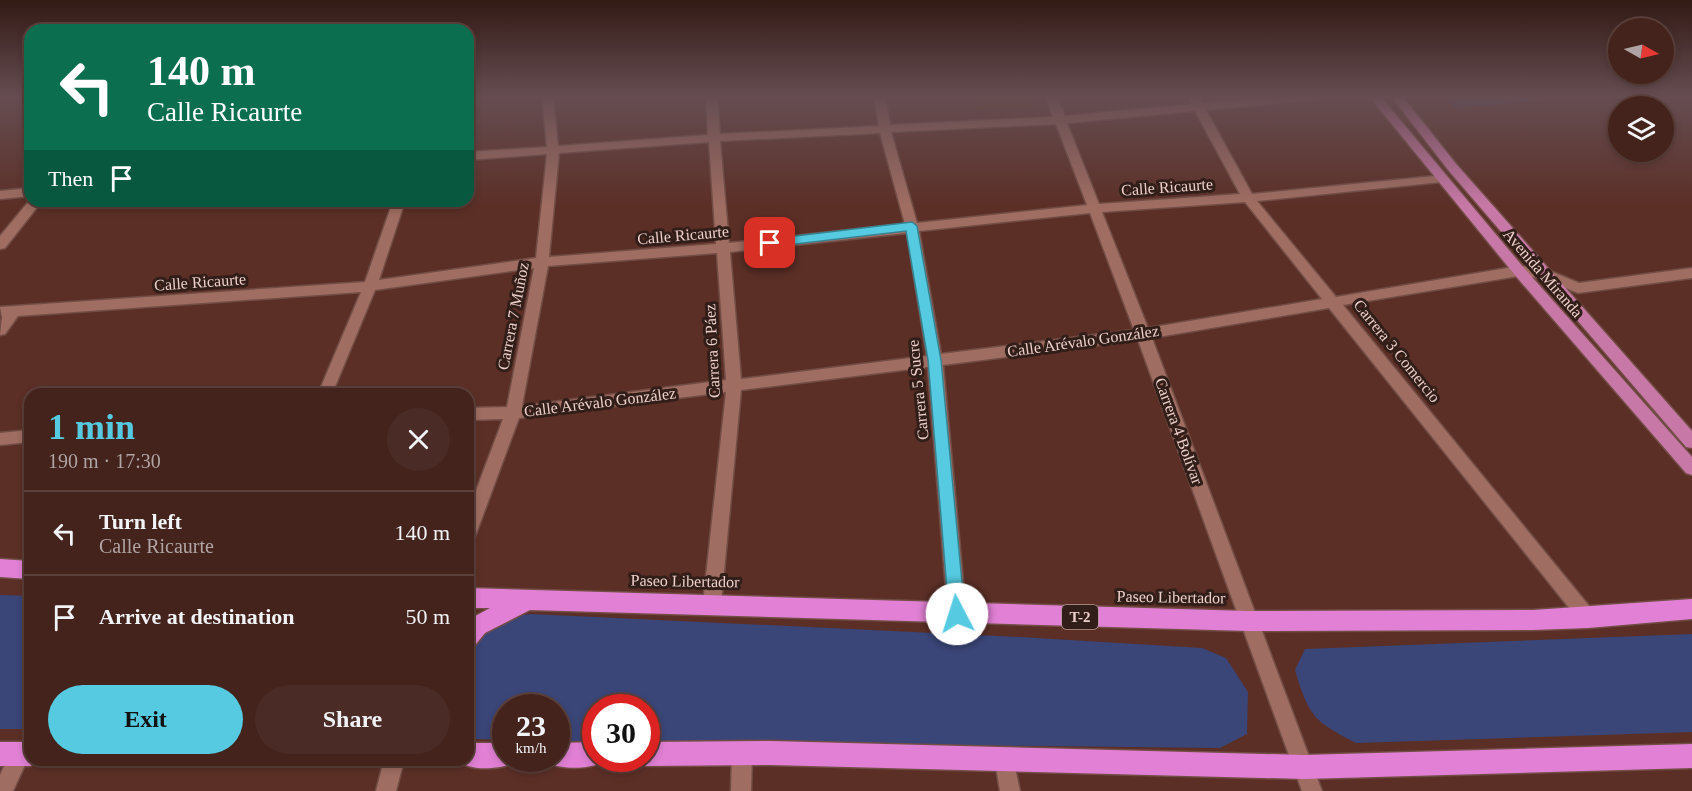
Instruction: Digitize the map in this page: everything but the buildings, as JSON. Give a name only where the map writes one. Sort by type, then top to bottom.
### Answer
[{"type":"highway","points":[[0,568],[24,570]]},
{"type":"highway","name":"Paseo Libertador","points":[[474,598],[1248,621],[1588,618],[1692,609]]},
{"type":"highway","points":[[474,630],[526,601]]},
{"type":"highway","points":[[474,753],[492,754]]},
{"type":"highway","points":[[660,754],[742,753],[1304,768],[1692,756]]},
{"type":"main road","name":"Avenida Miranda","points":[[1404,133],[1519,271],[1692,468]]},
{"type":"main road","name":"Avenida Miranda","points":[[1425,133],[1543,273],[1692,442]]},
{"type":"street","name":"Carrera 7 Muñoz","points":[[474,518],[513,413],[542,262],[553,150],[551,133]]},
{"type":"street","name":"Carrera 6 Páez","points":[[712,604],[734,385],[714,133]]},
{"type":"street","points":[[474,156],[714,138],[823,133]]},
{"type":"street","name":"Carrera 5 Sucre","points":[[886,133],[912,226],[935,360],[957,614]]},
{"type":"street","name":"Carrera 4 Bolívar","points":[[1066,133],[1143,334],[1312,791]]},
{"type":"street","name":"Carrera 3 Comercio","points":[[1213,133],[1248,198],[1588,618]]},
{"type":"street","name":"Calle Ricaurte","points":[[6,312],[370,286],[542,262],[723,248],[1094,208],[1248,198],[1441,178]]},
{"type":"street","points":[[0,195],[24,193]]},
{"type":"street","points":[[0,245],[31,207]]},
{"type":"street","points":[[328,388],[370,286],[397,207]]},
{"type":"street","name":"Calle Arévalo González","points":[[474,414],[513,413],[1143,334],[1519,271],[1543,273],[1578,288],[1692,273]]},
{"type":"street","points":[[0,330],[6,312]]},
{"type":"street","points":[[0,439],[24,437]]},
{"type":"street","points":[[741,791],[742,753]]},
{"type":"street","points":[[3,791],[17,754]]},
{"type":"street","points":[[1005,761],[1010,791]]},
{"type":"street","points":[[386,791],[392,766]]},
{"type":"shaded area","points":[[0,595],[24,596],[24,729],[0,729]]},
{"type":"shaded area","points":[[531,614],[1202,648],[1226,658],[1248,692],[1247,734],[1220,748],[660,742],[660,694],[582,694],[582,741],[570,741],[570,694],[492,694],[492,740],[475,739],[474,640],[496,624],[512,617]]},
{"type":"shaded area","points":[[1692,634],[1692,732],[1356,743],[1331,729],[1315,716],[1309,708],[1295,670],[1305,649]]},
{"type":"route","points":[[770,243],[912,226],[935,360],[957,614]]}]
